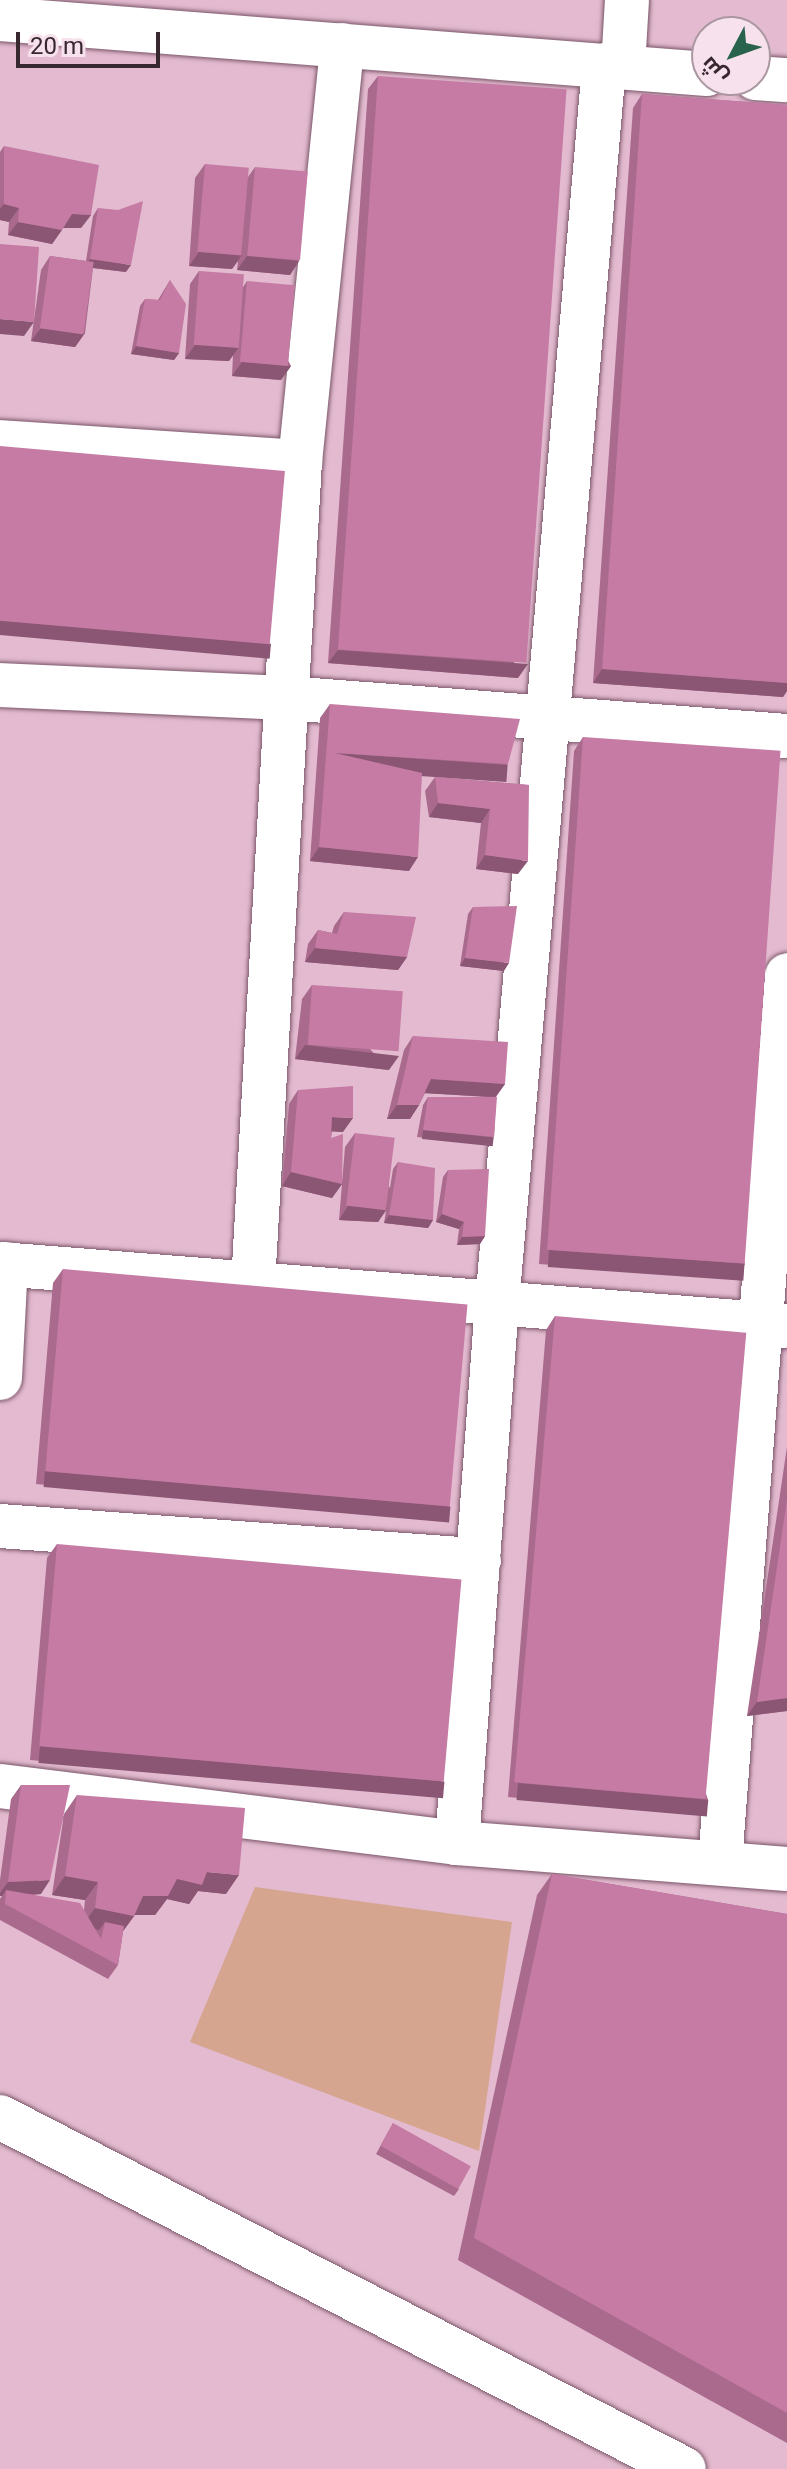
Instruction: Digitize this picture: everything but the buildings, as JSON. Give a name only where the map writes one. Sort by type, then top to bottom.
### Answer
[{"type":"street","points":[[457,1843],[497,1304],[549,716],[614,66],[627,0]]},
{"type":"street","points":[[0,19],[691,73]]},
{"type":"street","points":[[253,1284],[300,462],[342,45]]},
{"type":"street","points":[[0,442],[300,462]]},
{"type":"street","points":[[0,685],[286,698],[787,736]]},
{"type":"street","points":[[720,1863],[774,1326],[787,976]]},
{"type":"street","points":[[0,1378],[3,1264],[774,1326]]},
{"type":"street","points":[[0,1526],[479,1560]]},
{"type":"street","points":[[0,1786],[457,1843],[787,1869]]},
{"type":"street","points":[[0,2117],[684,2469]]},
{"type":"shaded area","points":[[255,1887],[512,1922],[479,2151],[190,2042]]}]
